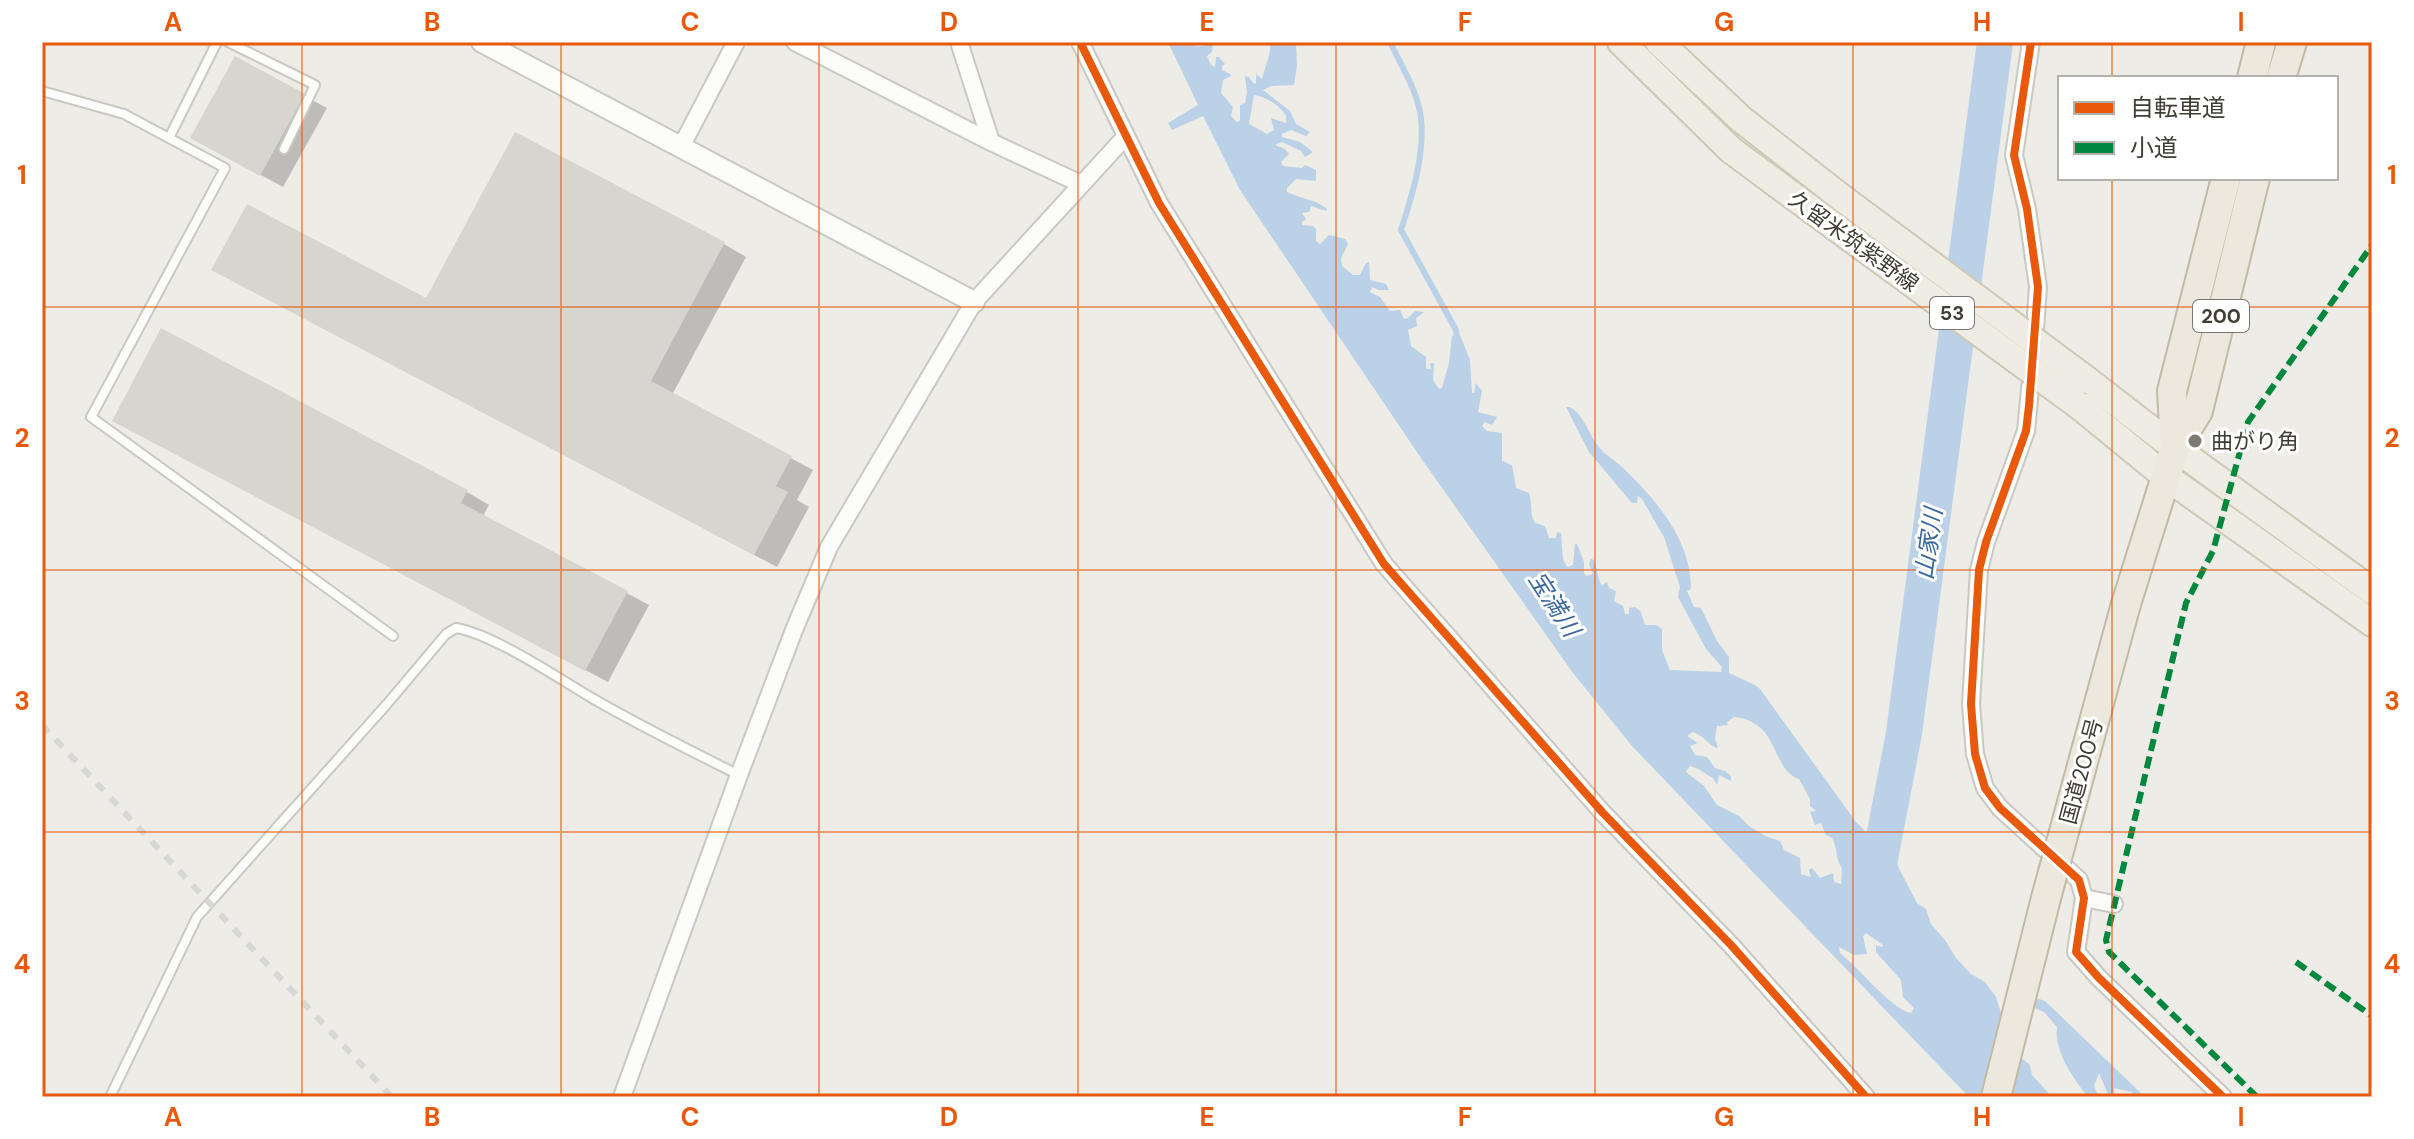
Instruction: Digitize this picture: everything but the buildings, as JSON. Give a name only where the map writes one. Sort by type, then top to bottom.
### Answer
[{"type":"highway","points":[[2252,76],[2261,42]]},
{"type":"highway","points":[[2282,76],[2292,42]]},
{"type":"highway","name":"国道200号","points":[[2175,448],[2172,391],[2225,180]]},
{"type":"highway","name":"国道200号","points":[[1996,1097],[2126,604],[2175,448],[2198,411],[2255,180]]},
{"type":"main road","name":"久留米筑紫野線","points":[[1621,42],[1731,150],[2078,405],[2165,476],[2372,623]]},
{"type":"main road","name":"久留米筑紫野線","points":[[1659,42],[1741,119],[1842,198],[2175,448],[2372,591]]},
{"type":"street","points":[[482,42],[974,302]]},
{"type":"street","points":[[681,147],[736,42]]},
{"type":"street","points":[[795,42],[991,142],[1081,184]]},
{"type":"street","points":[[959,42],[991,142]]},
{"type":"street","points":[[1080,42],[1159,203],[1384,564],[1593,801],[1731,945],[1866,1097]]},
{"type":"street","points":[[2031,42],[2014,155],[2027,209],[2038,287],[2029,406],[2026,431],[1979,570],[1971,704],[1975,754],[1985,788],[2000,808],[2079,880],[2084,898],[2076,952],[2223,1097]]},
{"type":"street","points":[[622,1097],[739,775],[829,547],[974,302],[1126,136]]},
{"type":"street","points":[[2084,898],[2114,904]]},
{"type":"lane","points":[[169,138],[217,42]]},
{"type":"lane","points":[[228,42],[315,85],[284,149]]},
{"type":"lane","points":[[42,91],[124,114],[225,168],[91,417],[393,636]]},
{"type":"lane","points":[[110,1097],[197,917],[446,634],[456,628],[466,629],[518,656],[625,717],[739,775]]},
{"type":"water","name":"宝満川","points":[[1168,42],[1192,42],[1195,46],[1204,46],[1204,42],[1213,42],[1212,52],[1207,56],[1215,67],[1216,57],[1219,57],[1225,64],[1222,70],[1231,76],[1223,80],[1221,93],[1233,107],[1231,116],[1237,122],[1240,121],[1240,105],[1245,103],[1247,92],[1245,76],[1254,84],[1256,74],[1262,79],[1270,42],[1296,42],[1294,85],[1271,86],[1263,90],[1290,111],[1296,124],[1310,132],[1306,136],[1291,130],[1282,134],[1282,137],[1300,142],[1313,152],[1305,157],[1301,151],[1282,142],[1275,145],[1289,154],[1281,162],[1283,166],[1302,168],[1305,165],[1316,170],[1316,181],[1296,179],[1287,188],[1287,192],[1327,209],[1311,206],[1309,212],[1302,213],[1306,219],[1302,225],[1316,229],[1316,241],[1320,244],[1329,235],[1345,239],[1348,244],[1341,258],[1342,266],[1353,275],[1360,275],[1369,262],[1370,280],[1386,284],[1389,290],[1372,287],[1370,292],[1380,297],[1390,311],[1400,310],[1404,319],[1415,311],[1424,312],[1416,318],[1417,326],[1408,330],[1411,346],[1426,357],[1426,369],[1431,369],[1430,363],[1434,363],[1433,380],[1439,389],[1442,388],[1449,363],[1452,336],[1460,335],[1470,360],[1472,393],[1476,383],[1482,391],[1478,412],[1497,417],[1492,425],[1485,422],[1482,426],[1487,431],[1502,433],[1502,461],[1512,465],[1516,488],[1529,493],[1535,523],[1545,526],[1549,538],[1556,538],[1557,532],[1561,533],[1563,559],[1567,567],[1573,565],[1577,544],[1586,576],[1593,574],[1589,564],[1591,559],[1594,560],[1600,583],[1607,582],[1609,588],[1616,591],[1614,601],[1623,606],[1625,614],[1629,614],[1629,608],[1635,607],[1641,612],[1645,625],[1656,625],[1662,629],[1662,650],[1670,670],[1721,672],[1722,667],[1706,649],[1678,597],[1680,587],[1664,537],[1642,499],[1638,496],[1637,503],[1632,503],[1589,452],[1566,407],[1570,407],[1583,420],[1601,450],[1647,493],[1678,537],[1689,571],[1691,589],[1687,591],[1694,607],[1701,608],[1717,641],[1729,657],[1729,673],[1760,689],[1856,822],[1895,861],[1917,903],[1926,909],[1931,924],[1956,958],[1971,974],[1985,982],[1996,997],[2001,1013],[2016,1036],[2020,1057],[2030,1065],[2032,1075],[2052,1097],[1969,1097],[1632,746],[1573,673],[1423,461],[1240,190],[1203,116],[1172,130],[1168,123],[1198,105]],"holes":[[[1254,95],[1276,105],[1286,116],[1286,123],[1271,118],[1274,130],[1267,134],[1249,124]],[[1734,717],[1760,727],[1783,766],[1799,779],[1810,799],[1810,806],[1816,811],[1810,812],[1815,825],[1821,823],[1826,835],[1834,842],[1842,868],[1841,884],[1834,882],[1833,873],[1820,878],[1812,868],[1809,870],[1811,877],[1801,874],[1800,858],[1784,850],[1780,841],[1765,836],[1739,816],[1717,805],[1704,786],[1686,772],[1690,766],[1713,778],[1717,785],[1719,775],[1731,781],[1731,776],[1715,768],[1707,757],[1695,755],[1690,746],[1698,743],[1687,736],[1693,732],[1718,748],[1715,738],[1717,726],[1728,725],[1727,722]],[[1866,933],[1883,945],[1876,945],[1876,952],[1901,980],[1903,997],[1914,1008],[1911,1013],[1894,1004],[1840,953],[1839,947],[1854,955],[1867,954],[1863,936]]]},
{"type":"water","points":[[2030,996],[2045,1001],[2145,1097],[2131,1097],[2124,1093],[2133,1095],[2132,1092],[2114,1088],[2115,1097],[2109,1097],[2099,1073],[2094,1086],[2099,1097],[2088,1097],[2071,1073],[2058,1046],[2057,1027],[2044,1012],[2032,1007]]},
{"type":"waterway","points":[[1390,42],[1413,89],[1422,132],[1419,161],[1401,230],[1456,330],[1457,339]]},
{"type":"waterway","name":"山家川","points":[[1887,896],[1879,864],[1904,733],[1995,42]]},
{"type":"waterway","points":[[1460,371],[1462,395]]},
{"type":"railway","points":[[42,725],[392,1097]]},
{"type":"marked path","points":[[2257,1097],[2109,952],[2106,940],[2186,603],[2213,551],[2248,422],[2372,245]]},
{"type":"marked path","points":[[2296,962],[2372,1016]]},
{"type":"cycle path","points":[[1080,42],[1159,203],[1384,564],[1603,813],[1731,945],[1866,1097]]},
{"type":"cycle path","points":[[2031,42],[2014,155],[2027,209],[2038,287],[2029,406],[2026,431],[1979,570],[1971,704],[1975,754],[1985,788],[2000,808],[2079,880],[2084,898],[2076,952],[2223,1097]]},
{"type":"place","name":"曲がり角","points":[[2195,441]]}]
